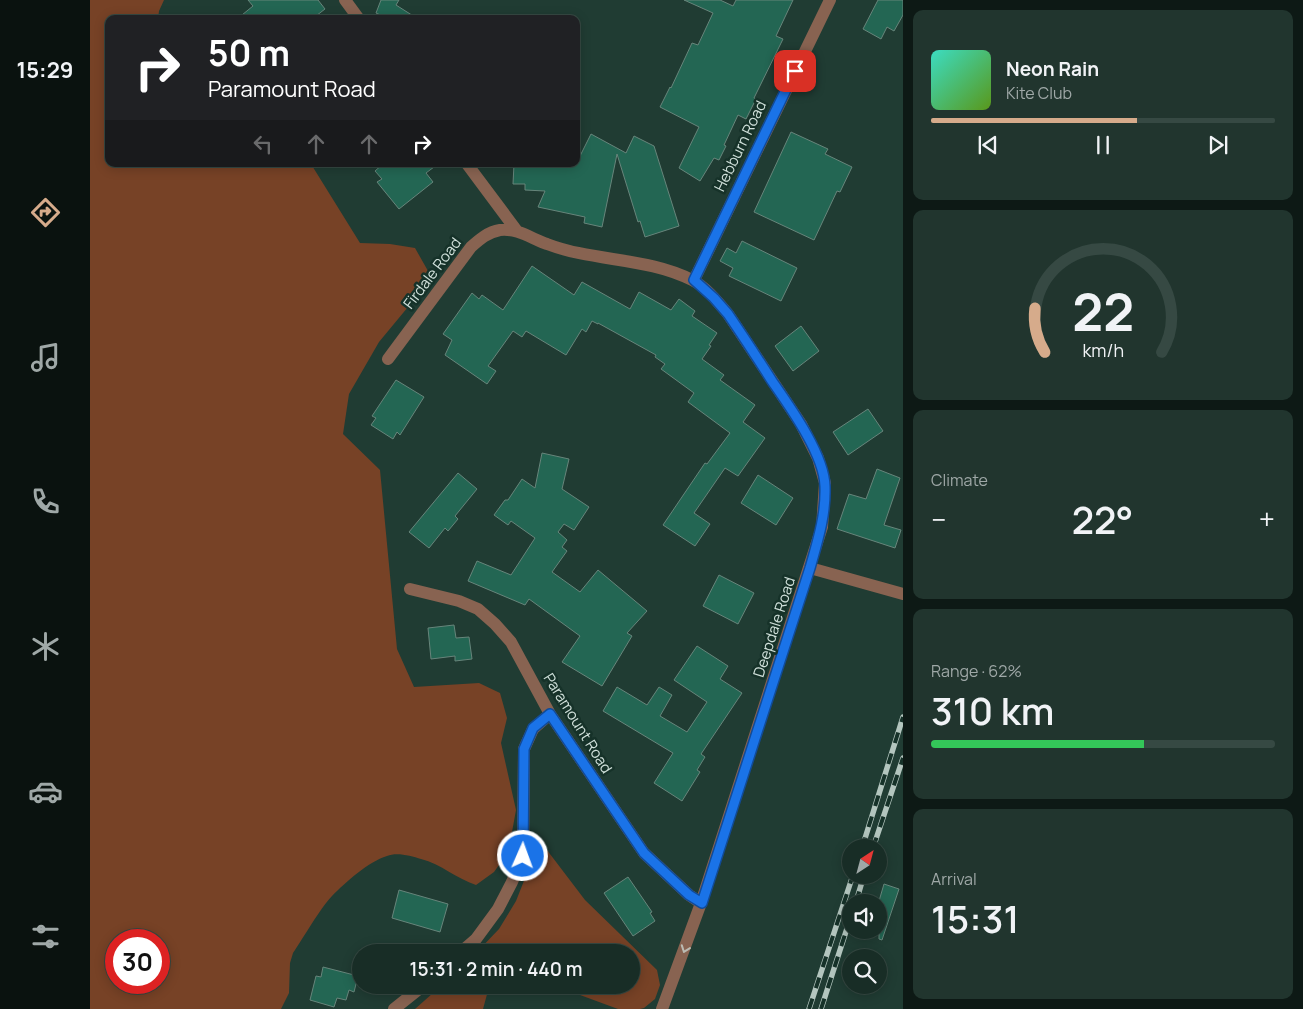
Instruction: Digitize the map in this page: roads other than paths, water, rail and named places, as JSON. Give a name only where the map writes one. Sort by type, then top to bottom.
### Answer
[{"type":"street","points":[[345,0],[356,15]]},
{"type":"street","name":"Hebburn Road","points":[[694,280],[830,0]]},
{"type":"street","name":"Firdale Road","points":[[469,167],[518,231]]},
{"type":"street","name":"Firdale Road","points":[[388,359],[471,247],[485,235],[501,230],[518,231],[542,242],[567,250],[654,266],[694,280]]},
{"type":"street","name":"Deepdale Road","points":[[662,1009],[702,903],[810,568],[822,527],[825,507],[825,483],[818,458],[801,424],[728,314],[694,280]]},
{"type":"street","points":[[810,568],[901,593]]},
{"type":"street","name":"Paramount Road","points":[[410,589],[459,601],[478,609],[495,624],[510,642],[550,714],[644,853],[689,895],[702,903]]},
{"type":"street","points":[[470,944],[498,909],[523,856],[524,749],[533,728],[550,714]]},
{"type":"street","points":[[394,1009],[413,994]]},
{"type":"railway","points":[[865,839],[903,717]]},
{"type":"railway","points":[[876,839],[903,758]]},
{"type":"railway","points":[[809,1009],[850,884]]},
{"type":"railway","points":[[858,894],[861,884]]},
{"type":"railway","points":[[821,1009],[844,939]]}]
